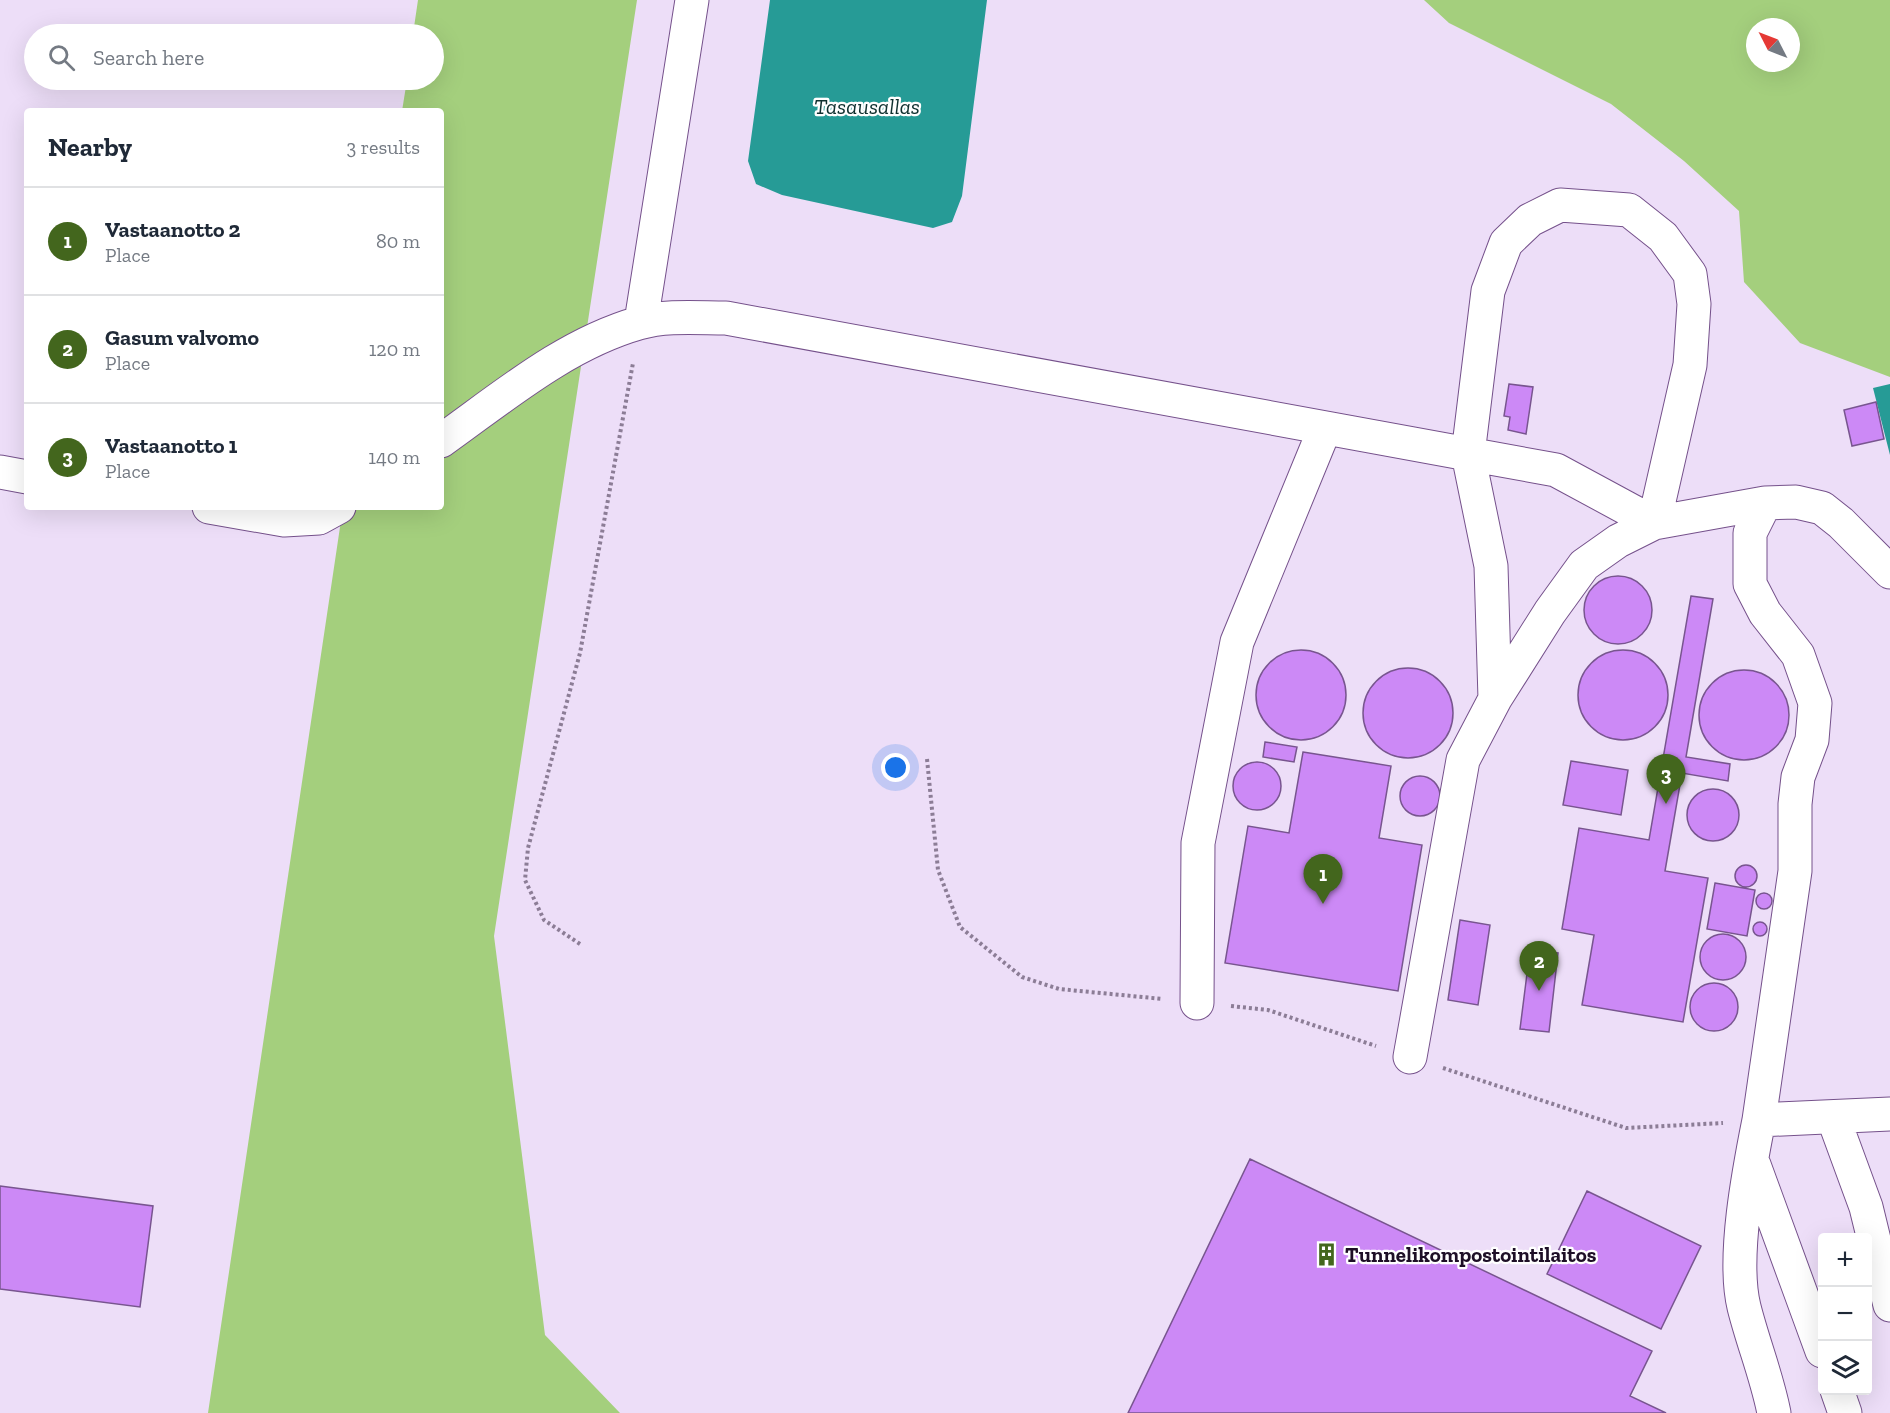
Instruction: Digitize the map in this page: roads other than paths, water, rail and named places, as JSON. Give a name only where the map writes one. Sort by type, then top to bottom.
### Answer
[{"type":"lane","points":[[640,322],[692,0]]},
{"type":"lane","points":[[1495,699],[1491,566],[1468,454],[1488,291],[1506,243],[1530,220],[1560,205],[1629,210],[1663,237],[1690,274],[1694,304],[1690,365],[1654,524]]},
{"type":"lane","points":[[444,439],[547,366],[596,338],[640,322],[681,318],[726,318],[1556,470],[1654,524]]},
{"type":"lane","points":[[1197,1003],[1198,843],[1237,642],[1325,428]]},
{"type":"lane","points":[[0,472],[24,476]]},
{"type":"lane","points":[[1410,1058],[1463,760],[1495,699],[1550,612],[1584,565],[1618,541],[1654,524],[1765,503],[1796,502],[1822,508],[1890,572]]},
{"type":"lane","points":[[1765,503],[1750,533],[1750,584],[1765,613],[1798,656],[1815,703],[1812,740],[1798,777],[1794,804],[1795,871],[1759,1120],[1751,1157],[1741,1255],[1743,1305],[1769,1387],[1774,1413]]},
{"type":"lane","points":[[226,510],[284,520],[319,518],[334,510]]},
{"type":"lane","points":[[1759,1120],[1890,1114]]},
{"type":"lane","points":[[1833,1117],[1866,1208],[1890,1305]]},
{"type":"lane","points":[[1751,1157],[1818,1341]]},
{"type":"lane","points":[[1839,1395],[1845,1413]]},
{"type":"water","name":"Tasausallas","points":[[770,0],[987,0],[962,196],[952,222],[933,228],[782,195],[756,184],[748,161]]},
{"type":"water","points":[[1890,384],[1890,455],[1873,388]]},
{"type":"place","name":"Vastaanotto 1","points":[[1666,804]]},
{"type":"place","name":"Vastaanotto 2","points":[[1323,904]]},
{"type":"place","name":"Gasum valvomo","points":[[1539,991]]},
{"type":"place","name":"Tunnelikompostointilaitos","points":[[1327,1255]]}]
